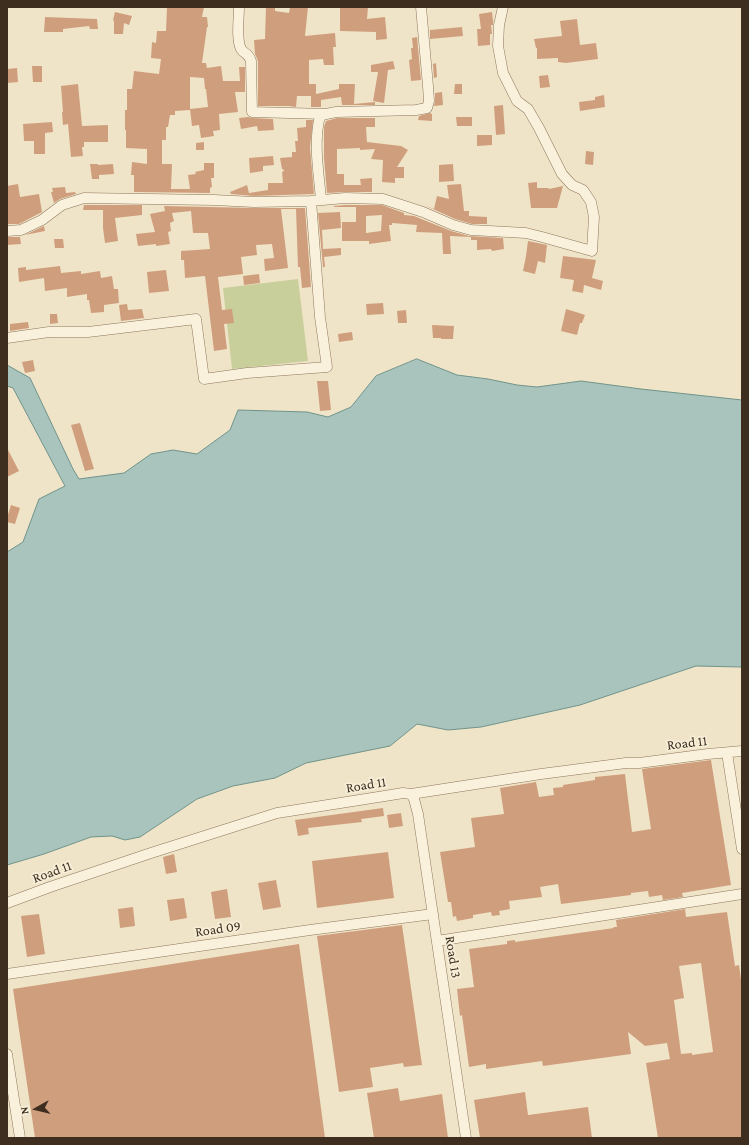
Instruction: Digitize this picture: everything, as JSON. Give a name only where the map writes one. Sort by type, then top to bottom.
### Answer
[{"type":"street","points":[[239,7],[239,42],[242,49],[249,56],[251,61],[252,112],[326,114]]},
{"type":"street","points":[[7,338],[49,332],[88,332],[196,319],[204,379],[247,373],[327,368],[320,317],[316,200],[318,169],[317,136],[320,116],[336,112],[416,110],[428,108],[428,86],[421,7]]},
{"type":"street","points":[[7,231],[22,230],[42,220],[62,205],[84,198],[254,202],[345,198],[383,199],[422,212],[453,225],[471,230],[526,233],[592,251],[594,218],[591,202],[583,190],[572,185],[562,174],[539,128],[528,110],[517,101],[503,74],[498,46],[499,26],[503,7]]},
{"type":"street","name":"Road 11","points":[[7,903],[151,853],[277,813],[403,793],[411,794],[540,774],[626,763],[639,763],[742,751]]},
{"type":"street","points":[[727,753],[742,849]]},
{"type":"street","name":"Road 13","points":[[411,794],[418,814],[466,1138]]},
{"type":"street","points":[[437,941],[742,894]]},
{"type":"street","name":"Road 09","points":[[7,974],[310,930],[433,914]]},
{"type":"street","points":[[7,1054],[20,1138]]},
{"type":"green space","points":[[298,279],[308,361],[232,369],[223,288]]},
{"type":"water","points":[[417,359],[457,375],[517,385],[537,387],[581,381],[742,400],[742,667],[696,666],[580,705],[481,727],[448,730],[417,724],[390,746],[306,763],[275,778],[233,786],[197,799],[140,837],[125,840],[112,836],[91,837],[44,854],[7,865],[7,552],[23,542],[39,499],[65,486],[13,388],[7,386],[7,365],[30,378],[79,479],[124,473],[151,454],[173,450],[197,454],[230,430],[238,410],[307,412],[328,417],[351,407],[376,376]]},
{"type":"building","points":[[167,7],[204,7],[202,17],[207,17],[208,27],[202,63],[206,63],[207,68],[221,66],[223,81],[240,81],[239,67],[245,67],[245,92],[235,92],[238,112],[219,114],[220,130],[213,131],[214,136],[201,138],[199,125],[192,126],[190,109],[175,111],[175,115],[170,115],[168,127],[166,127],[166,140],[162,140],[162,164],[172,164],[171,189],[190,189],[188,175],[196,174],[195,172],[204,170],[204,163],[214,163],[214,178],[211,178],[212,187],[210,188],[210,193],[134,192],[134,175],[131,175],[132,162],[147,164],[147,149],[126,148],[125,110],[127,110],[127,89],[132,89],[134,71],[159,74],[161,59],[151,58],[152,42],[156,43],[157,31],[166,31]],"holes":[[[190,77],[204,78],[208,107],[190,109]]]},
{"type":"building","points":[[266,7],[275,7],[275,11],[289,13],[290,7],[308,7],[305,36],[335,33],[336,47],[333,47],[334,65],[324,65],[323,59],[309,60],[309,84],[316,84],[316,94],[339,89],[339,84],[355,84],[354,104],[375,102],[375,105],[342,105],[341,97],[321,100],[321,107],[311,107],[311,96],[297,96],[296,107],[258,106],[258,61],[255,54],[254,40],[265,39]]},
{"type":"building","points":[[340,7],[368,7],[367,19],[385,17],[387,39],[376,40],[376,32],[340,31]]},
{"type":"building","points":[[115,12],[132,16],[129,25],[124,23],[123,34],[114,34],[113,20]]},
{"type":"building","points":[[492,12],[493,25],[491,25],[492,34],[490,34],[490,45],[478,46],[477,29],[481,29],[479,14]]},
{"type":"building","points":[[45,17],[97,19],[98,29],[90,29],[89,26],[63,29],[63,32],[44,32]]},
{"type":"building","points":[[577,19],[580,45],[596,43],[598,59],[566,63],[558,62],[558,58],[537,59],[537,48],[534,39],[562,36],[560,21]]},
{"type":"building","points":[[462,27],[463,36],[430,39],[430,30]]},
{"type":"building","points":[[417,37],[421,80],[411,81],[409,60],[412,59],[412,38]]},
{"type":"building","points":[[393,61],[395,69],[388,70],[384,103],[373,101],[378,72],[371,72],[371,65]]},
{"type":"building","points":[[436,63],[437,77],[434,78],[433,64]]},
{"type":"building","points":[[32,66],[42,66],[42,82],[33,82]]},
{"type":"building","points":[[17,68],[18,82],[7,83],[7,69]]},
{"type":"building","points":[[548,75],[550,87],[540,88],[539,76]]},
{"type":"building","points":[[78,84],[82,126],[108,125],[108,142],[84,142],[84,147],[82,147],[83,156],[71,157],[68,124],[63,125],[61,86]]},
{"type":"building","points":[[455,84],[462,84],[462,94],[454,94]]},
{"type":"building","points":[[442,92],[443,105],[434,106],[435,93]]},
{"type":"building","points":[[604,95],[605,107],[580,111],[579,102],[595,100],[595,97]]},
{"type":"building","points":[[503,105],[505,134],[496,135],[494,106]]},
{"type":"building","points":[[430,113],[432,114],[432,121],[418,120],[419,116]]},
{"type":"building","points":[[248,117],[273,119],[274,130],[258,131],[257,126],[241,129],[239,118]]},
{"type":"building","points":[[456,117],[472,117],[472,126],[457,126]]},
{"type":"building","points":[[337,118],[375,118],[375,127],[366,127],[367,142],[401,146],[408,150],[397,167],[404,167],[404,178],[395,178],[395,183],[382,182],[383,160],[371,159],[375,149],[337,149],[337,174],[344,174],[344,185],[361,185],[360,179],[372,178],[372,192],[327,193],[324,158],[324,127],[326,121]]},
{"type":"building","points":[[306,120],[313,120],[310,147],[314,194],[254,196],[231,194],[230,192],[247,185],[249,193],[268,190],[268,183],[283,183],[282,172],[284,171],[282,169],[280,158],[292,157],[292,152],[296,152],[295,141],[298,141],[297,128],[306,127]]},
{"type":"building","points":[[52,122],[53,132],[45,133],[45,154],[34,154],[34,141],[24,141],[23,124]]},
{"type":"building","points":[[477,135],[492,135],[492,145],[477,146]]},
{"type":"building","points":[[204,142],[204,150],[196,150],[196,143]]},
{"type":"building","points":[[586,151],[594,152],[593,165],[585,164]]},
{"type":"building","points":[[273,156],[274,165],[263,166],[263,171],[250,173],[249,158]]},
{"type":"building","points":[[90,164],[113,164],[114,174],[99,175],[99,179],[92,179]]},
{"type":"building","points":[[453,164],[454,181],[439,182],[439,165]]},
{"type":"building","points":[[537,182],[537,188],[549,189],[563,186],[557,208],[531,208],[528,183]]},
{"type":"building","points":[[18,184],[20,197],[39,194],[42,212],[19,224],[7,224],[7,186]]},
{"type":"building","points":[[461,184],[464,211],[469,211],[469,216],[487,217],[487,224],[472,224],[455,219],[424,205],[434,209],[437,196],[449,199],[447,185]]},
{"type":"building","points":[[65,187],[66,193],[75,192],[76,194],[60,199],[54,203],[51,192],[53,192],[52,188]]},
{"type":"building","points":[[84,205],[142,205],[142,215],[115,218],[118,241],[105,243],[103,210],[83,210]]},
{"type":"building","points":[[382,205],[404,213],[404,215],[414,216],[451,231],[469,236],[503,238],[504,249],[492,251],[491,249],[477,250],[477,240],[471,240],[471,237],[450,236],[451,254],[443,254],[442,233],[416,232],[417,225],[392,223],[392,225],[389,225],[391,241],[369,244],[369,241],[342,241],[342,222],[356,222],[356,207],[334,206]],"holes":[[[382,215],[381,231],[366,233],[366,216]]]},
{"type":"building","points":[[164,206],[305,208],[311,287],[302,288],[300,267],[298,267],[296,209],[281,209],[288,268],[265,271],[264,259],[274,258],[272,244],[256,245],[257,255],[241,257],[243,274],[218,277],[222,310],[232,309],[234,323],[224,324],[227,349],[214,351],[205,276],[185,278],[184,260],[181,260],[181,251],[210,249],[208,233],[193,233],[191,211],[172,213],[174,221],[170,223],[171,231],[168,232],[170,244],[138,246],[136,234],[155,232],[150,214],[165,211]]},
{"type":"building","points":[[340,212],[341,228],[322,230],[323,249],[341,248],[341,255],[324,257],[325,267],[323,267],[318,213]]},
{"type":"building","points":[[44,226],[45,231],[25,235]]},
{"type":"building","points":[[7,237],[20,237],[21,244],[7,245]]},
{"type":"building","points":[[54,239],[63,239],[64,248],[55,248]]},
{"type":"building","points":[[528,241],[547,245],[545,263],[538,261],[535,274],[523,271]]},
{"type":"building","points":[[563,256],[596,260],[592,278],[603,281],[601,290],[584,285],[583,293],[572,291],[574,280],[560,278]]},
{"type":"building","points":[[60,266],[61,273],[81,271],[81,274],[100,271],[101,278],[112,276],[114,289],[118,289],[119,303],[104,305],[104,312],[91,313],[89,300],[87,300],[87,294],[67,297],[67,288],[45,291],[44,278],[19,282],[18,268],[26,267],[26,270]]},
{"type":"building","points":[[166,270],[169,291],[149,293],[147,272]]},
{"type":"building","points":[[259,274],[260,283],[244,285],[243,276]]},
{"type":"building","points":[[383,303],[384,314],[367,315],[366,304]]},
{"type":"building","points":[[127,304],[128,310],[142,309],[144,318],[121,321],[119,305]]},
{"type":"building","points":[[566,309],[585,315],[582,323],[580,323],[577,335],[561,331]]},
{"type":"building","points":[[406,310],[407,323],[398,323],[397,311]]},
{"type":"building","points":[[50,314],[57,314],[58,323],[50,324]]},
{"type":"building","points":[[28,322],[29,328],[10,331],[10,324]]},
{"type":"building","points":[[432,325],[454,326],[453,339],[433,338]]},
{"type":"building","points":[[352,332],[353,340],[339,342],[338,334]]},
{"type":"building","points":[[33,360],[35,371],[25,373],[22,362]]},
{"type":"building","points":[[317,381],[328,381],[331,410],[320,411]]},
{"type":"building","points":[[80,423],[94,469],[85,471],[71,425]]},
{"type":"building","points":[[7,448],[19,471],[7,477]]},
{"type":"building","points":[[11,505],[20,508],[15,524],[7,522]]},
{"type":"building","points":[[711,760],[731,885],[682,893],[683,897],[663,900],[662,895],[649,897],[648,891],[631,893],[631,895],[561,904],[558,884],[540,887],[542,897],[509,901],[510,909],[499,911],[500,915],[492,916],[491,912],[473,915],[473,918],[457,921],[456,916],[453,917],[451,902],[448,902],[440,852],[475,847],[471,818],[504,814],[500,788],[536,782],[539,797],[554,795],[553,788],[563,787],[563,785],[595,780],[595,777],[625,774],[632,832],[651,829],[642,769]]},
{"type":"building","points":[[383,808],[384,816],[361,819],[362,822],[308,828],[309,834],[298,836],[295,820]]},
{"type":"building","points":[[401,813],[403,826],[389,828],[387,815]]},
{"type":"building","points":[[388,852],[394,898],[317,908],[312,861]]},
{"type":"building","points":[[174,854],[177,872],[166,874],[163,857]]},
{"type":"building","points":[[276,880],[281,907],[263,910],[258,883]]},
{"type":"building","points":[[227,889],[231,917],[215,919],[211,892]]},
{"type":"building","points":[[184,898],[187,918],[170,921],[167,900]]},
{"type":"building","points":[[133,907],[135,926],[120,928],[118,909]]},
{"type":"building","points":[[685,909],[686,917],[727,912],[735,966],[739,965],[742,987],[742,1138],[658,1138],[646,1063],[670,1059],[667,1043],[645,1046],[628,1032],[631,1054],[543,1066],[542,1061],[486,1069],[486,1064],[469,1067],[457,989],[474,987],[469,949],[507,944],[507,941],[515,940],[515,942],[614,928],[613,927],[617,927],[616,920]],"holes":[[[701,963],[713,1052],[692,1055],[692,1053],[681,1054],[674,1000],[684,998],[679,966]]]},
{"type":"building","points":[[39,914],[45,954],[27,957],[21,916]]},
{"type":"building","points":[[402,925],[422,1065],[404,1067],[403,1063],[370,1068],[373,1087],[339,1092],[317,936]]},
{"type":"building","points":[[299,944],[325,1138],[35,1138],[13,989]]},
{"type":"building","points":[[398,1088],[400,1101],[442,1094],[448,1138],[374,1138],[367,1093]]},
{"type":"building","points":[[525,1092],[528,1115],[588,1107],[592,1138],[480,1138],[474,1100]]}]
